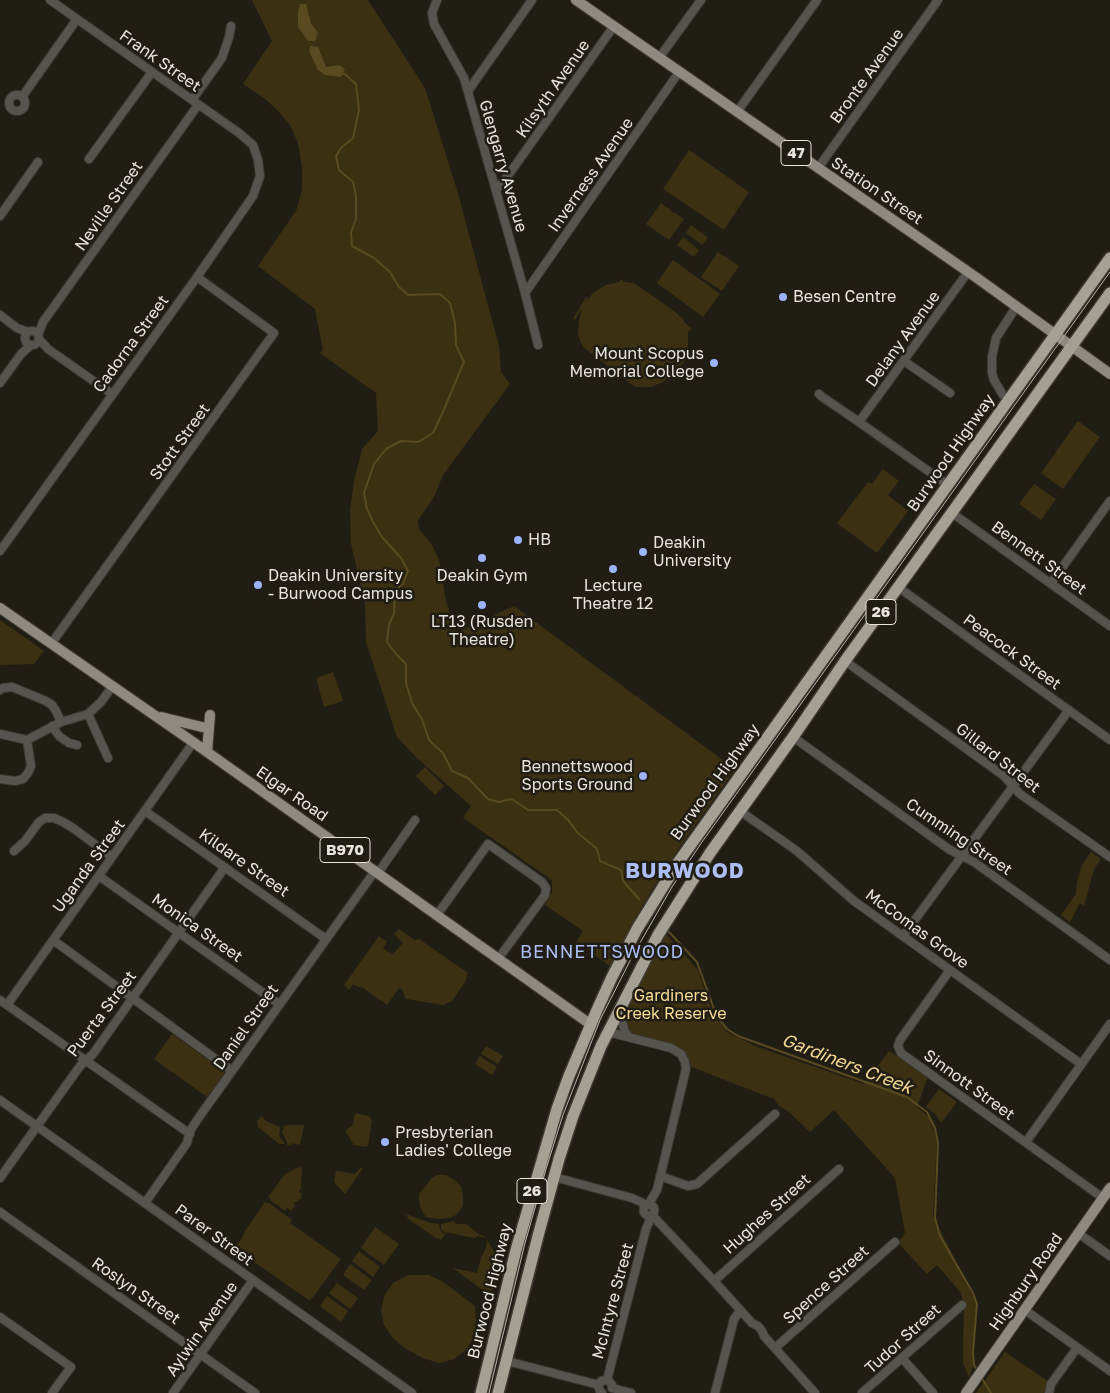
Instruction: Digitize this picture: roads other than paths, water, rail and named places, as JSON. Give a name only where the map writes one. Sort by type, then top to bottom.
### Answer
[{"type":"highway","name":"Burwood Highway","points":[[482,1389],[511,1269],[543,1154],[565,1085],[590,1024],[637,929],[665,883],[746,768],[1110,258]]},
{"type":"highway","name":"Burwood Highway","points":[[498,1393],[528,1273],[573,1116],[590,1071],[618,1011],[670,916],[710,853],[1110,293]]},
{"type":"highway","points":[[974,448],[984,448],[994,454]]},
{"type":"highway","points":[[746,768],[762,780]]},
{"type":"highway","points":[[590,1024],[608,1032]]},
{"type":"highway","points":[[482,1389],[490,1369],[499,1361],[507,1361]]},
{"type":"main road","name":"Station Street","points":[[576,0],[968,272],[1110,374]]},
{"type":"main road","name":"Elgar Road","points":[[0,608],[156,716],[590,1024]]},
{"type":"main road","points":[[207,752],[210,715]]},
{"type":"main road","points":[[156,716],[202,727]]},
{"type":"main road","points":[[570,1010],[584,1013],[597,1010]]},
{"type":"main road","name":"Highbury Road","points":[[966,1393],[1110,1188]]},
{"type":"street","name":"Frank Street","points":[[50,0],[239,133],[252,145]]},
{"type":"street","name":"Glengarry Avenue","points":[[437,0],[432,14],[434,24],[464,78],[538,345]]},
{"type":"street","points":[[468,91],[532,0]]},
{"type":"street","points":[[659,58],[701,0]]},
{"type":"street","points":[[737,112],[817,0]]},
{"type":"street","name":"Bronte Avenue","points":[[818,168],[938,0]]},
{"type":"street","points":[[22,97],[77,19]]},
{"type":"street","name":"Neville Street","points":[[32,338],[195,102],[222,58],[230,37],[231,26]]},
{"type":"street","name":"Kilsyth Avenue","points":[[496,190],[508,177],[614,26]]},
{"type":"street","points":[[89,159],[152,72]]},
{"type":"street","name":"Inverness Avenue","points":[[525,293],[679,72]]},
{"type":"street","name":"Cadorna Street","points":[[0,551],[253,196],[260,176],[258,160],[252,145]]},
{"type":"street","points":[[0,216],[38,162]]},
{"type":"street","name":"Delany Avenue","points":[[859,422],[968,272]]},
{"type":"street","name":"Stott Street","points":[[51,644],[274,334],[197,277]]},
{"type":"street","points":[[1009,400],[1003,395],[994,380],[992,357],[996,338],[1016,307]]},
{"type":"street","points":[[0,316],[112,394]]},
{"type":"street","points":[[0,383],[32,338]]},
{"type":"street","points":[[904,360],[950,393]]},
{"type":"street","points":[[819,394],[948,486]]},
{"type":"street","points":[[1051,583],[1110,501]]},
{"type":"street","name":"Bennett Street","points":[[952,513],[1110,626]]},
{"type":"street","name":"Peacock Street","points":[[898,588],[1110,740]]},
{"type":"street","name":"Gillard Street","points":[[846,661],[1004,776],[1020,794],[1110,857]]},
{"type":"street","points":[[0,690],[12,687],[46,701],[52,705],[61,722]]},
{"type":"street","points":[[0,734],[27,740],[61,722],[88,714],[101,702],[112,687]]},
{"type":"street","points":[[903,936],[1069,710]]},
{"type":"street","points":[[88,714],[108,758]]},
{"type":"street","points":[[52,726],[59,736],[69,743],[77,745]]},
{"type":"street","name":"Cumming Street","points":[[793,737],[950,850],[982,868],[1110,960]]},
{"type":"street","points":[[0,779],[15,782],[23,779],[28,773],[31,766],[27,740]]},
{"type":"street","name":"Uganda Street","points":[[7,1005],[192,742]]},
{"type":"street","name":"Kildare Street","points":[[145,811],[326,939]]},
{"type":"street","name":"McComas Grove","points":[[740,811],[797,851],[854,901],[1081,1064]]},
{"type":"street","points":[[14,851],[25,841],[39,822],[45,818],[54,818],[73,828],[112,857]]},
{"type":"street","name":"Daniel Street","points":[[145,1203],[189,1140],[190,1134],[198,1120],[279,1004],[416,820]]},
{"type":"street","points":[[437,915],[488,844],[542,882],[546,888],[545,895],[498,959]]},
{"type":"street","name":"Puerta Street","points":[[0,1178],[80,1066],[93,1054],[225,867]]},
{"type":"street","name":"Monica Street","points":[[99,876],[279,1004]]},
{"type":"street","points":[[53,940],[232,1071]]},
{"type":"street","name":"Sinnott Street","points":[[950,970],[900,1040],[898,1046],[901,1054],[1103,1198]]},
{"type":"street","points":[[0,1000],[190,1134]]},
{"type":"street","points":[[618,1011],[625,1032],[630,1037]]},
{"type":"street","points":[[1026,1142],[1110,1024]]},
{"type":"street","points":[[608,1032],[670,1048],[681,1054],[686,1062],[660,1176],[650,1210]]},
{"type":"street","name":"Parer Street","points":[[0,1100],[412,1393]]},
{"type":"street","points":[[660,1176],[688,1186],[697,1184],[775,1114]]},
{"type":"street","name":"Hughes Street","points":[[714,1280],[839,1169]]},
{"type":"street","points":[[554,1177],[632,1198],[650,1210],[752,1323],[758,1326],[764,1336],[815,1393]]},
{"type":"street","points":[[632,1198],[648,1197],[655,1193]]},
{"type":"street","name":"McIntyre Street","points":[[607,1380],[650,1210]]},
{"type":"street","name":"Roslyn Street","points":[[0,1212],[256,1393]]},
{"type":"street","points":[[646,1229],[652,1224],[663,1226]]},
{"type":"street","points":[[1078,1233],[1110,1256]]},
{"type":"street","name":"Spence Street","points":[[775,1348],[895,1242]]},
{"type":"street","name":"Aylwin Avenue","points":[[174,1393],[253,1280]]},
{"type":"street","name":"Tudor Street","points":[[862,1393],[962,1305]]},
{"type":"street","points":[[715,1393],[734,1319],[740,1310]]},
{"type":"street","points":[[1025,1310],[1110,1371]]},
{"type":"street","points":[[1,1319],[71,1367],[52,1393]]},
{"type":"street","points":[[1049,1393],[1051,1384],[1078,1348]]},
{"type":"street","points":[[902,1358],[933,1393]]},
{"type":"street","points":[[507,1361],[600,1389],[601,1381],[607,1380],[610,1383],[610,1391],[631,1393]]},
{"type":"waterway","name":"Gardiners Creek","points":[[342,73],[356,84],[359,110],[353,138],[341,148],[336,156],[339,170],[353,182],[356,196],[356,219],[351,232],[352,246],[374,258],[390,272],[399,287],[408,295],[440,294],[450,303],[455,323],[456,345],[464,362],[433,433],[418,442],[401,441],[386,449],[374,464],[364,493],[367,509],[373,522],[382,537],[401,558],[408,571],[403,584],[395,590],[394,614],[389,625],[387,642],[406,664],[406,683],[412,703],[422,719],[429,740],[443,753],[452,771],[468,778],[488,799],[499,802],[512,799],[528,810],[557,810],[577,832],[597,849],[600,861],[621,870],[623,881],[639,899]]},
{"type":"waterway","name":"Gardiners Creek","points":[[669,932],[697,962],[718,1018],[727,1029],[738,1036],[907,1097],[927,1112],[935,1128],[938,1143],[935,1218],[940,1236],[973,1293],[977,1304],[973,1352],[974,1365],[977,1370]]},
{"type":"waterway","name":"Gardiners Creek","points":[[981,1377],[991,1393]]},
{"type":"tram line","points":[[489,1393],[525,1243],[563,1115],[600,1020],[633,955],[672,887],[702,842],[1110,272]]},
{"type":"place","name":"Besen Centre","points":[[783,297]]},
{"type":"place","name":"Mount Scopus Memorial College","points":[[714,363]]},
{"type":"place","name":"HB","points":[[518,540]]},
{"type":"place","name":"Deakin University","points":[[643,552]]},
{"type":"place","name":"Deakin Gym","points":[[482,558]]},
{"type":"place","name":"Lecture Theatre 12","points":[[613,569]]},
{"type":"place","name":"Deakin University - Burwood Campus","points":[[258,585]]},
{"type":"place","name":"LT13 (Rusden Theatre)","points":[[482,605]]},
{"type":"place","name":"Bennettswood Sports Ground","points":[[643,776]]},
{"type":"place","name":"Presbyterian Ladies' College","points":[[385,1142]]},
{"type":"district","name":"BURWOOD","points":[[685,871]]},
{"type":"district","name":"BENNETTSWOOD","points":[[602,952]]},
{"type":"park label","name":"Gardiners Creek Reserve","points":[[671,1005]]}]
